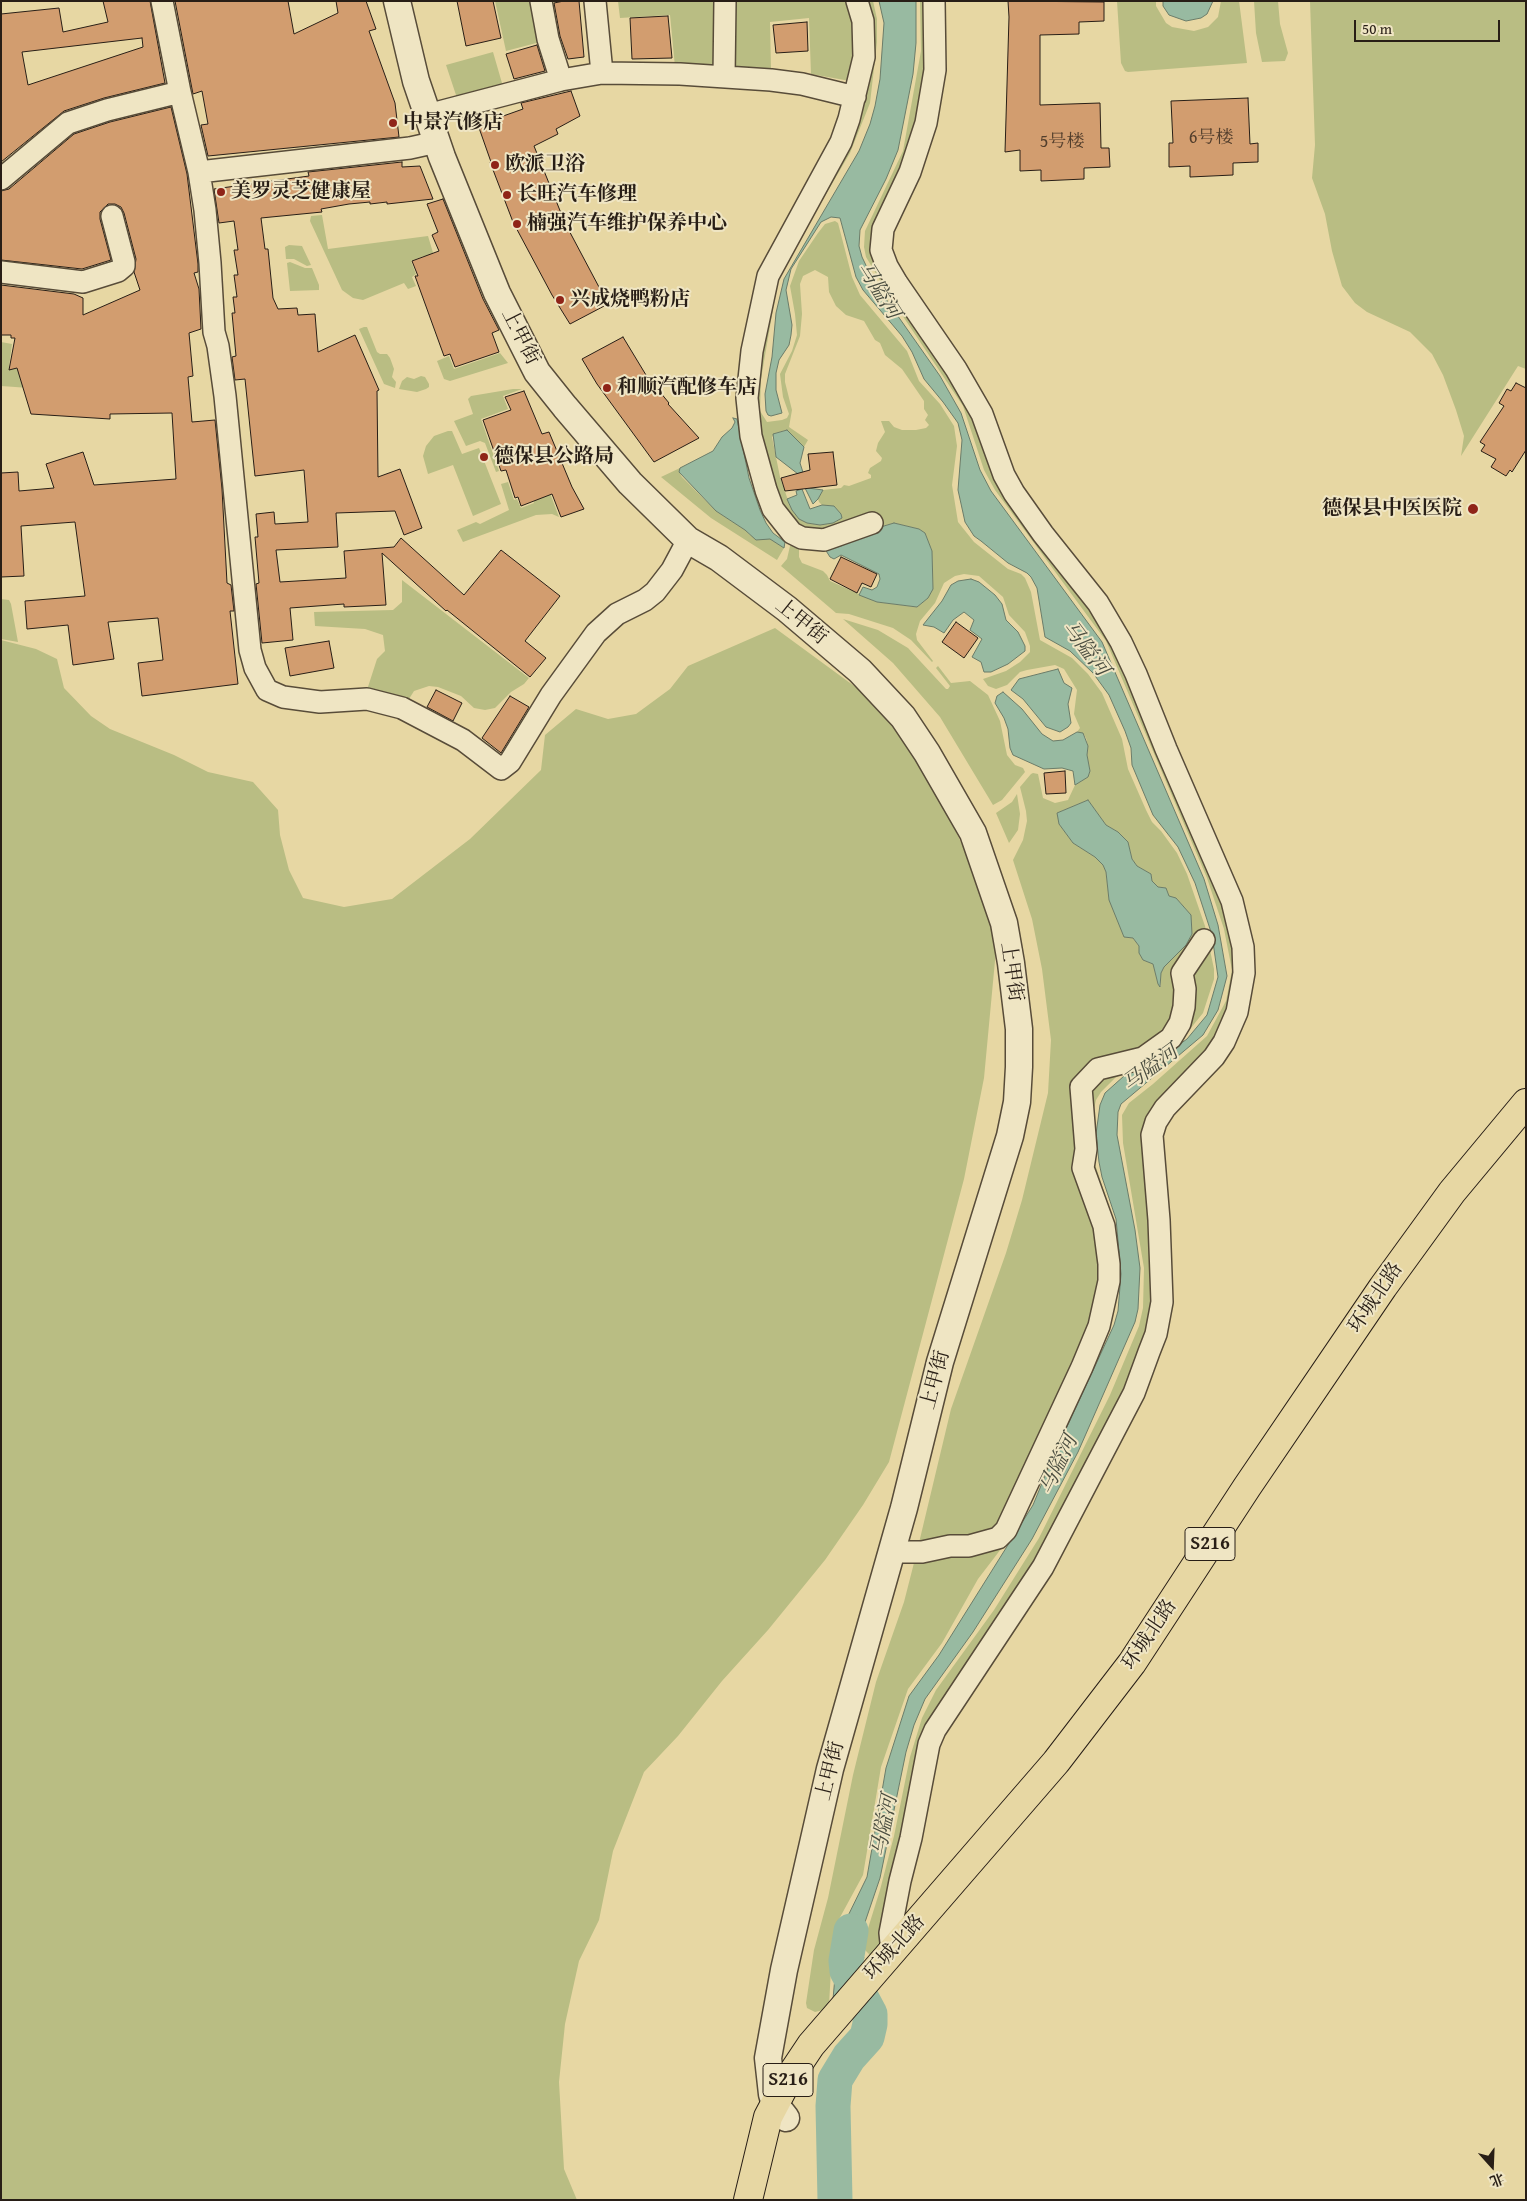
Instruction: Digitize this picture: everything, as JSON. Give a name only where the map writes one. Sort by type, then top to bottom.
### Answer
[{"type":"main road","name":"环城北路","points":[[748,2200],[759,2151],[811,2045],[839,2023],[883,1967],[1056,1762],[1132,1663],[1252,1480],[1383,1287],[1452,1192],[1526,1103]]},
{"type":"main road","name":"环城北路","points":[[883,1967],[1066,1769],[1112,1712],[1142,1671],[1265,1479],[1423,1247],[1460,1198],[1526,1121]]},
{"type":"street","points":[[162,1],[180,92],[199,172],[210,263],[214,332],[218,346],[229,431],[250,650],[255,668],[267,690],[283,697],[320,702],[367,699],[402,708],[463,740],[502,769],[510,762],[551,695],[596,633],[617,614],[645,600],[655,592],[672,570],[688,540]]},
{"type":"street","name":"上甲街","points":[[397,1],[416,81],[437,142],[498,293],[537,372],[565,408],[630,483],[688,540],[719,558],[787,609],[860,671],[902,717],[927,753],[973,833],[1004,923],[1015,986],[1019,1029],[1019,1067],[1015,1110],[995,1191],[940,1362],[904,1508],[897,1552],[841,1771],[804,1931],[780,2057],[784,2103]]},
{"type":"street","name":"上甲街","points":[[410,1],[428,77],[439,112],[511,288],[549,365],[610,444],[667,502],[696,528],[727,546],[799,600],[870,664],[893,688],[938,746],[959,782],[983,829],[1005,890],[1014,920],[1028,992],[1030,1029],[1026,1103],[1020,1138],[1004,1193],[949,1365],[916,1510],[897,1552]]},
{"type":"street","points":[[541,1],[548,39],[561,80]]},
{"type":"street","points":[[595,1],[609,73]]},
{"type":"street","points":[[609,1],[609,73]]},
{"type":"street","points":[[724,76],[725,1]]},
{"type":"street","points":[[857,1],[863,21],[864,57],[855,97],[841,142],[768,276],[752,351],[747,398],[751,436],[766,490],[773,510],[792,533],[802,538],[824,540],[872,523]]},
{"type":"street","points":[[883,1967],[929,1744],[935,1730],[1043,1567],[1134,1393],[1156,1334],[1162,1302],[1159,1220],[1152,1135],[1156,1122],[1165,1108],[1214,1057],[1224,1042],[1237,1012],[1244,973],[1243,947],[1232,901],[1121,642],[1098,603],[1014,493],[1004,474],[982,414],[956,369],[887,266],[882,250],[882,229],[910,172],[921,144],[926,123],[935,70],[934,1]]},
{"type":"street","points":[[439,112],[561,80],[609,73],[724,76],[802,84],[855,97]]},
{"type":"street","points":[[1,180],[68,123],[107,110],[180,92]]},
{"type":"street","points":[[199,172],[410,148],[437,142]]},
{"type":"street","points":[[1,272],[83,282],[118,271],[124,266],[124,262],[112,216]]},
{"type":"street","points":[[897,1552],[986,1542],[998,1538],[1006,1530],[1086,1358],[1099,1326],[1109,1281],[1109,1264],[1104,1226],[1083,1168],[1086,1149],[1081,1109],[1081,1087],[1098,1069],[1143,1058],[1171,1038],[1180,1023],[1184,1007],[1185,989],[1182,973],[1204,940]]},
{"type":"shaded area","points":[[495,1],[535,1],[544,41],[506,51]]},
{"type":"shaded area","points":[[618,1],[718,1],[714,66],[675,67],[670,15],[620,18]]},
{"type":"shaded area","points":[[731,1],[848,1],[854,22],[855,59],[850,81],[811,74],[809,18],[770,22],[771,70],[731,66]]},
{"type":"shaded area","points":[[865,1],[873,1],[877,19],[877,42],[870,103],[850,153],[781,271],[761,379],[760,411],[767,422],[782,420],[787,418],[789,414],[783,397],[780,374],[792,351],[797,335],[790,286],[799,261],[818,233],[825,224],[835,221],[838,223],[852,277],[860,295],[907,351],[919,381],[940,404],[954,426],[957,446],[952,485],[958,522],[974,542],[1008,569],[1021,574],[1025,578],[1031,592],[1040,640],[1072,658],[1088,674],[1102,693],[1122,739],[1128,769],[1146,810],[1152,822],[1177,853],[1187,874],[1205,926],[1214,969],[1214,979],[1203,1013],[1182,1039],[1161,1054],[1115,1078],[1096,1100],[1092,1118],[1094,1161],[1110,1210],[1118,1271],[1112,1317],[1024,1512],[1004,1545],[978,1579],[942,1643],[908,1689],[881,1767],[863,1875],[838,1921],[832,1952],[829,2005],[823,2010],[815,2012],[807,2008],[806,2003],[814,1950],[828,1898],[853,1775],[876,1682],[904,1602],[915,1559],[919,1555],[967,1549],[996,1542],[1008,1534],[1101,1330],[1112,1273],[1107,1228],[1087,1168],[1089,1151],[1083,1100],[1085,1086],[1102,1070],[1148,1058],[1173,1040],[1184,1020],[1186,1011],[1188,995],[1185,976],[1192,963],[1204,949],[1207,938],[1204,937],[1180,972],[1183,988],[1181,1010],[1176,1026],[1169,1037],[1143,1055],[1097,1066],[1080,1084],[1077,1100],[1084,1149],[1080,1165],[1101,1227],[1106,1282],[1097,1325],[1008,1523],[1004,1530],[994,1537],[919,1549],[951,1409],[1006,1253],[1022,1200],[1048,1093],[1051,1040],[1042,969],[1032,919],[1013,860],[1023,840],[1027,821],[1020,787],[1031,774],[1038,774],[1043,798],[1055,803],[1068,800],[1075,785],[1088,777],[1090,771],[1086,738],[1083,733],[1077,732],[1080,728],[1074,714],[1077,690],[1064,669],[1055,665],[1020,672],[1007,685],[996,689],[988,686],[983,679],[1006,671],[1020,662],[1030,652],[1030,646],[1025,632],[1009,615],[1003,597],[979,576],[964,574],[955,576],[944,583],[935,603],[920,621],[916,634],[917,640],[932,662],[911,640],[893,628],[849,614],[836,613],[781,566],[787,559],[790,546],[799,543],[799,557],[802,563],[823,571],[830,581],[877,602],[917,607],[928,598],[933,588],[932,551],[925,533],[919,529],[894,523],[868,530],[877,523],[873,518],[822,533],[807,532],[792,524],[779,509],[760,451],[755,428],[754,397],[757,366],[772,281],[835,169],[853,128],[863,93],[869,53],[870,25]],"holes":[[[815,270],[828,277],[829,292],[836,306],[846,315],[864,321],[875,340],[880,343],[885,355],[902,369],[924,401],[924,409],[928,415],[925,420],[929,425],[926,428],[916,430],[902,430],[894,427],[889,421],[881,421],[885,432],[878,443],[876,451],[882,458],[881,461],[870,468],[868,473],[871,475],[871,478],[849,486],[844,485],[841,488],[823,490],[818,499],[819,502],[822,505],[834,506],[842,518],[833,523],[820,525],[807,523],[799,519],[790,506],[780,477],[772,437],[776,433],[786,430],[804,447],[808,440],[789,427],[792,410],[785,382],[785,374],[800,336],[802,314],[800,284],[803,276]],[[1088,800],[1106,825],[1118,832],[1128,842],[1132,859],[1137,866],[1151,874],[1152,881],[1158,887],[1166,888],[1169,896],[1176,898],[1191,915],[1192,934],[1186,945],[1164,967],[1161,973],[1161,987],[1158,984],[1153,964],[1143,960],[1139,953],[1139,946],[1133,938],[1124,936],[1109,899],[1106,872],[1103,865],[1095,857],[1073,843],[1059,824],[1057,813]]]},
{"type":"shaded area","points":[[920,1],[927,1],[929,23],[918,126],[878,221],[934,350],[1052,557],[1107,634],[1232,923],[1237,994],[1208,1050],[1162,1098],[1144,1122],[1142,1141],[1155,1292],[1139,1361],[1072,1500],[954,1692],[885,1945],[872,1957],[865,1950],[865,1938],[894,1836],[910,1757],[922,1718],[936,1690],[994,1610],[1039,1538],[1110,1395],[1139,1326],[1143,1308],[1144,1268],[1123,1143],[1122,1115],[1129,1103],[1207,1036],[1226,1001],[1232,970],[1224,929],[1207,878],[1106,641],[995,490],[984,470],[963,406],[890,297],[866,257],[864,247],[865,231],[903,151],[921,51]]},
{"type":"shaded area","points":[[1117,1],[1156,1],[1156,6],[1166,23],[1172,27],[1194,31],[1208,27],[1218,17],[1221,1],[1239,1],[1247,63],[1125,71],[1121,63]]},
{"type":"shaded area","points":[[1254,1],[1278,1],[1280,24],[1288,53],[1285,61],[1262,62],[1256,33]]},
{"type":"shaded area","points":[[1310,1],[1526,1],[1526,369],[1518,366],[1461,456],[1464,436],[1443,375],[1432,354],[1410,332],[1367,312],[1355,303],[1342,286],[1332,251],[1325,214],[1312,178],[1315,145]]},
{"type":"shaded area","points":[[493,52],[504,90],[457,98],[446,65]]},
{"type":"shaded area","points":[[322,215],[328,249],[428,236],[437,266],[428,269],[424,256],[411,261],[416,274],[412,277],[416,286],[408,289],[404,283],[363,300],[353,298],[342,290],[310,221],[311,216]]},
{"type":"shaded area","points":[[289,245],[302,246],[311,265],[307,266],[294,259],[286,259],[285,247]]},
{"type":"shaded area","points":[[290,262],[305,268],[312,268],[319,285],[319,290],[290,291],[287,263]]},
{"type":"shaded area","points":[[367,327],[377,352],[387,354],[390,358],[394,369],[392,377],[396,382],[395,388],[384,384],[359,329]]},
{"type":"shaded area","points":[[1,342],[12,344],[9,367],[114,394],[1,386]]},
{"type":"shaded area","points":[[500,353],[508,363],[450,381],[444,379],[437,361],[449,356],[454,369]]},
{"type":"shaded area","points":[[421,376],[425,377],[429,384],[429,387],[426,389],[417,392],[399,389],[402,381],[407,377],[414,379]]},
{"type":"shaded area","points":[[522,389],[503,396],[508,409],[481,419],[499,471],[496,472],[485,443],[480,441],[466,446],[454,421],[473,414],[468,399],[471,396]]},
{"type":"shaded area","points":[[452,431],[462,454],[479,448],[501,504],[473,516],[453,465],[428,474],[423,456],[426,446],[434,436]]},
{"type":"shaded area","points":[[680,468],[679,472],[682,477],[716,511],[750,535],[771,539],[784,548],[777,560],[711,518],[661,477]]},
{"type":"shaded area","points":[[544,477],[559,517],[552,514],[536,515],[463,542],[457,530],[476,522],[480,524],[509,510],[501,484],[508,482],[514,500],[517,499],[521,508],[534,503],[531,491]]},
{"type":"shaded area","points":[[402,580],[529,678],[495,708],[485,710],[474,708],[461,696],[438,687],[429,686],[414,691],[409,699],[412,704],[380,691],[367,690],[377,659],[385,651],[383,635],[365,629],[315,626],[314,612],[393,610],[402,602]]},
{"type":"shaded area","points":[[1,599],[9,600],[11,604],[18,642],[1,639]]},
{"type":"shaded area","points":[[843,619],[878,630],[908,648],[946,689],[950,686],[936,668],[938,666],[951,683],[970,681],[988,695],[1000,721],[1007,755],[1015,765],[1023,768],[1025,772],[1002,800],[993,805],[940,717],[893,663]]},
{"type":"shaded area","points":[[775,628],[876,702],[912,750],[941,801],[971,863],[988,904],[996,950],[984,1078],[964,1179],[889,1462],[863,1505],[825,1560],[678,1736],[644,1772],[613,1851],[599,1920],[579,1961],[565,2024],[559,2082],[564,2169],[577,2200],[1,2200],[1,640],[36,649],[57,659],[64,688],[91,716],[110,729],[174,755],[208,772],[253,782],[278,810],[280,835],[289,870],[303,898],[344,907],[392,899],[470,839],[541,770],[545,735],[576,709],[608,719],[636,714],[670,689],[688,666]]},
{"type":"shaded area","points":[[1017,794],[1020,814],[1018,830],[1009,843],[996,813],[1012,802]]},
{"type":"water","points":[[879,1],[916,1],[916,43],[913,74],[898,150],[886,179],[860,230],[859,246],[862,257],[874,282],[940,376],[961,413],[980,470],[991,491],[1102,642],[1204,879],[1218,925],[1227,976],[1218,1010],[1203,1035],[1121,1104],[1118,1112],[1117,1135],[1135,1230],[1140,1268],[1138,1309],[1135,1322],[1078,1452],[1032,1539],[973,1632],[925,1699],[914,1725],[906,1752],[880,1878],[861,1934],[860,1950],[864,1958],[833,1999],[837,1955],[843,1926],[867,1877],[886,1768],[909,1696],[939,1655],[1033,1505],[1052,1459],[1114,1325],[1118,1311],[1121,1274],[1116,1219],[1099,1162],[1096,1134],[1100,1105],[1105,1093],[1124,1076],[1155,1062],[1187,1039],[1207,1015],[1218,977],[1212,935],[1195,883],[1178,847],[1153,815],[1132,765],[1131,748],[1125,731],[1109,695],[1093,673],[1070,651],[1045,637],[1037,588],[1031,577],[1008,563],[974,536],[965,522],[958,490],[962,440],[958,423],[924,379],[912,352],[902,336],[863,290],[856,277],[840,218],[831,217],[821,222],[791,269],[786,290],[792,325],[791,335],[789,345],[779,360],[776,373],[776,390],[782,413],[771,416],[766,411],[765,394],[772,357],[776,313],[784,279],[859,151],[875,106],[880,79],[884,23]]},
{"type":"water","points":[[1163,1],[1213,1],[1207,14],[1201,18],[1186,21],[1169,15],[1163,6]]},
{"type":"water","points":[[733,418],[737,419],[749,478],[760,510],[773,533],[785,542],[784,548],[770,539],[756,540],[745,530],[716,511],[679,472],[680,468],[713,451],[722,437],[732,428],[735,422]]},
{"type":"water","points":[[787,430],[804,447],[800,463],[808,488],[823,490],[813,504],[798,474],[776,457],[773,434]]},
{"type":"water","points":[[802,489],[810,509],[822,505],[834,506],[842,518],[833,523],[820,525],[807,523],[799,519],[787,499],[797,495],[796,491]]},
{"type":"water","points":[[894,523],[919,529],[925,533],[932,551],[933,589],[928,598],[917,607],[877,602],[859,595],[863,587],[872,590],[877,587],[880,579],[879,574],[841,555],[834,559],[830,557],[823,546],[834,548],[841,546],[874,529]]},
{"type":"water","points":[[971,579],[979,582],[995,595],[1002,604],[1006,620],[1018,632],[1025,646],[1025,651],[1008,664],[991,672],[984,672],[981,662],[972,657],[982,639],[970,630],[974,620],[964,612],[953,620],[944,633],[934,627],[923,625],[942,601],[951,585],[958,581]]},
{"type":"water","points":[[1058,669],[1064,683],[1072,688],[1068,704],[1071,723],[1060,732],[1046,727],[1023,699],[1011,690],[1019,679]]},
{"type":"water","points":[[1003,692],[1022,709],[1042,734],[1053,741],[1063,740],[1077,732],[1083,733],[1088,746],[1087,755],[1090,771],[1088,777],[1075,785],[1073,771],[1062,768],[1044,769],[1013,755],[1010,748],[1008,729],[995,703],[997,696]]},
{"type":"water","points":[[1088,800],[1106,825],[1118,832],[1128,842],[1132,859],[1137,866],[1151,874],[1152,881],[1158,887],[1166,888],[1169,896],[1176,898],[1191,915],[1192,934],[1186,945],[1164,967],[1161,973],[1160,987],[1153,964],[1143,960],[1139,953],[1139,946],[1133,938],[1124,937],[1109,900],[1106,872],[1103,865],[1095,857],[1073,843],[1059,824],[1057,813]]},
{"type":"building","points":[[103,1],[150,1],[165,83],[104,98],[64,111],[1,162],[1,14],[59,8],[63,32],[108,22]],"holes":[[[142,38],[143,47],[28,85],[22,52]]]},
{"type":"building","points":[[175,1],[288,1],[294,34],[338,13],[336,1],[366,1],[376,29],[369,31],[395,103],[399,137],[208,156],[201,125],[208,124],[202,91],[193,94]]},
{"type":"building","points":[[457,1],[493,1],[501,38],[466,46]]},
{"type":"building","points":[[579,1],[584,57],[568,59],[560,36],[554,3]]},
{"type":"building","points":[[1008,1],[1104,2],[1104,21],[1079,22],[1079,34],[1040,35],[1040,105],[1100,103],[1101,148],[1109,148],[1110,167],[1084,168],[1084,179],[1041,181],[1041,170],[1020,171],[1020,150],[1005,152]]},
{"type":"building","points":[[668,16],[672,58],[632,59],[630,18]]},
{"type":"building","points":[[807,22],[808,51],[776,53],[773,25]]},
{"type":"building","points":[[537,45],[545,71],[514,79],[506,54]]},
{"type":"building","points":[[571,91],[580,116],[556,129],[558,134],[534,146],[565,223],[608,304],[570,324],[552,295],[513,222],[478,125],[523,109],[521,103]]},
{"type":"building","points":[[1248,98],[1250,144],[1258,143],[1258,162],[1233,163],[1233,175],[1190,177],[1190,166],[1169,167],[1169,143],[1173,143],[1171,101]]},
{"type":"building","points":[[171,107],[187,174],[198,264],[198,272],[194,273],[199,289],[201,329],[189,333],[193,376],[188,377],[192,422],[215,420],[222,489],[227,583],[231,585],[234,611],[230,611],[238,684],[142,696],[138,663],[163,660],[158,618],[108,622],[114,659],[73,665],[68,625],[27,629],[25,601],[85,596],[75,522],[21,526],[24,576],[1,577],[1,473],[18,472],[19,491],[54,488],[46,464],[83,452],[94,485],[176,479],[172,413],[110,414],[110,419],[31,414],[17,368],[9,370],[15,338],[11,338],[11,335],[1,335],[1,285],[74,294],[83,298],[83,315],[140,290],[134,272],[136,259],[124,213],[121,207],[115,204],[108,204],[100,212],[100,219],[111,260],[82,269],[1,260],[1,191],[9,189],[74,134],[110,122]]},
{"type":"building","points":[[402,162],[402,167],[420,166],[433,199],[387,204],[387,202],[370,204],[370,202],[349,204],[321,209],[322,212],[261,218],[265,249],[268,249],[273,298],[278,309],[297,308],[298,315],[315,314],[318,352],[355,335],[379,390],[377,391],[378,477],[400,469],[422,528],[404,535],[395,511],[336,513],[338,547],[276,550],[280,582],[346,578],[344,551],[394,547],[401,538],[464,595],[501,550],[560,596],[525,641],[546,658],[530,677],[446,611],[382,553],[386,605],[344,607],[344,604],[290,608],[293,640],[262,643],[256,584],[259,583],[255,537],[258,537],[256,514],[274,512],[275,524],[308,522],[304,470],[255,476],[245,379],[235,380],[232,357],[236,356],[232,313],[235,313],[233,297],[237,297],[234,275],[238,275],[234,250],[238,250],[234,221],[219,223],[214,189],[309,176],[308,172]]},
{"type":"building","points":[[443,199],[483,299],[499,330],[492,333],[499,352],[455,367],[450,354],[444,356],[415,276],[418,276],[412,261],[439,251],[432,235],[438,232],[427,204]]},
{"type":"building","points":[[623,337],[646,375],[668,404],[699,438],[654,462],[597,384],[582,359]]},
{"type":"building","points":[[1516,383],[1526,388],[1526,450],[1512,472],[1510,470],[1506,476],[1491,467],[1496,459],[1481,451],[1485,445],[1480,442],[1504,406],[1499,403],[1507,389],[1511,391]]},
{"type":"building","points":[[524,391],[542,434],[549,432],[572,487],[584,509],[561,517],[552,494],[521,506],[518,497],[515,498],[506,470],[501,471],[483,420],[511,410],[505,397]]},
{"type":"building","points":[[833,452],[837,485],[785,491],[781,478],[810,470],[808,454]]},
{"type":"building","points":[[841,557],[877,574],[871,587],[862,583],[857,593],[830,579]]},
{"type":"building","points":[[956,622],[978,638],[964,658],[942,642]]},
{"type":"building","points":[[329,641],[334,668],[290,676],[285,648]]},
{"type":"building","points":[[436,690],[462,703],[453,721],[427,707]]},
{"type":"building","points":[[510,696],[529,707],[501,753],[482,738]]},
{"type":"building","points":[[1065,771],[1066,793],[1046,794],[1044,773]]},
{"type":"waterway","name":"马隘河","points":[[835,2200],[833,2106],[835,2080],[849,2057],[867,2037],[870,2024],[870,2014],[847,1971],[846,1961],[851,1931]]},
{"type":"place","name":"中景汽修店","points":[[393,123]]},
{"type":"place","name":"欧派卫浴","points":[[495,165]]},
{"type":"place","name":"美罗灵芝健康屋","points":[[221,192]]},
{"type":"place","name":"长旺汽车修理","points":[[507,195]]},
{"type":"place","name":"楠强汽车维护保养中心","points":[[517,224]]},
{"type":"place","name":"兴成烧鸭粉店","points":[[560,300]]},
{"type":"place","name":"和顺汽配修车店","points":[[607,388]]},
{"type":"place","name":"德保县公路局","points":[[484,457]]},
{"type":"place","name":"德保县中医医院","points":[[1473,509]]}]
